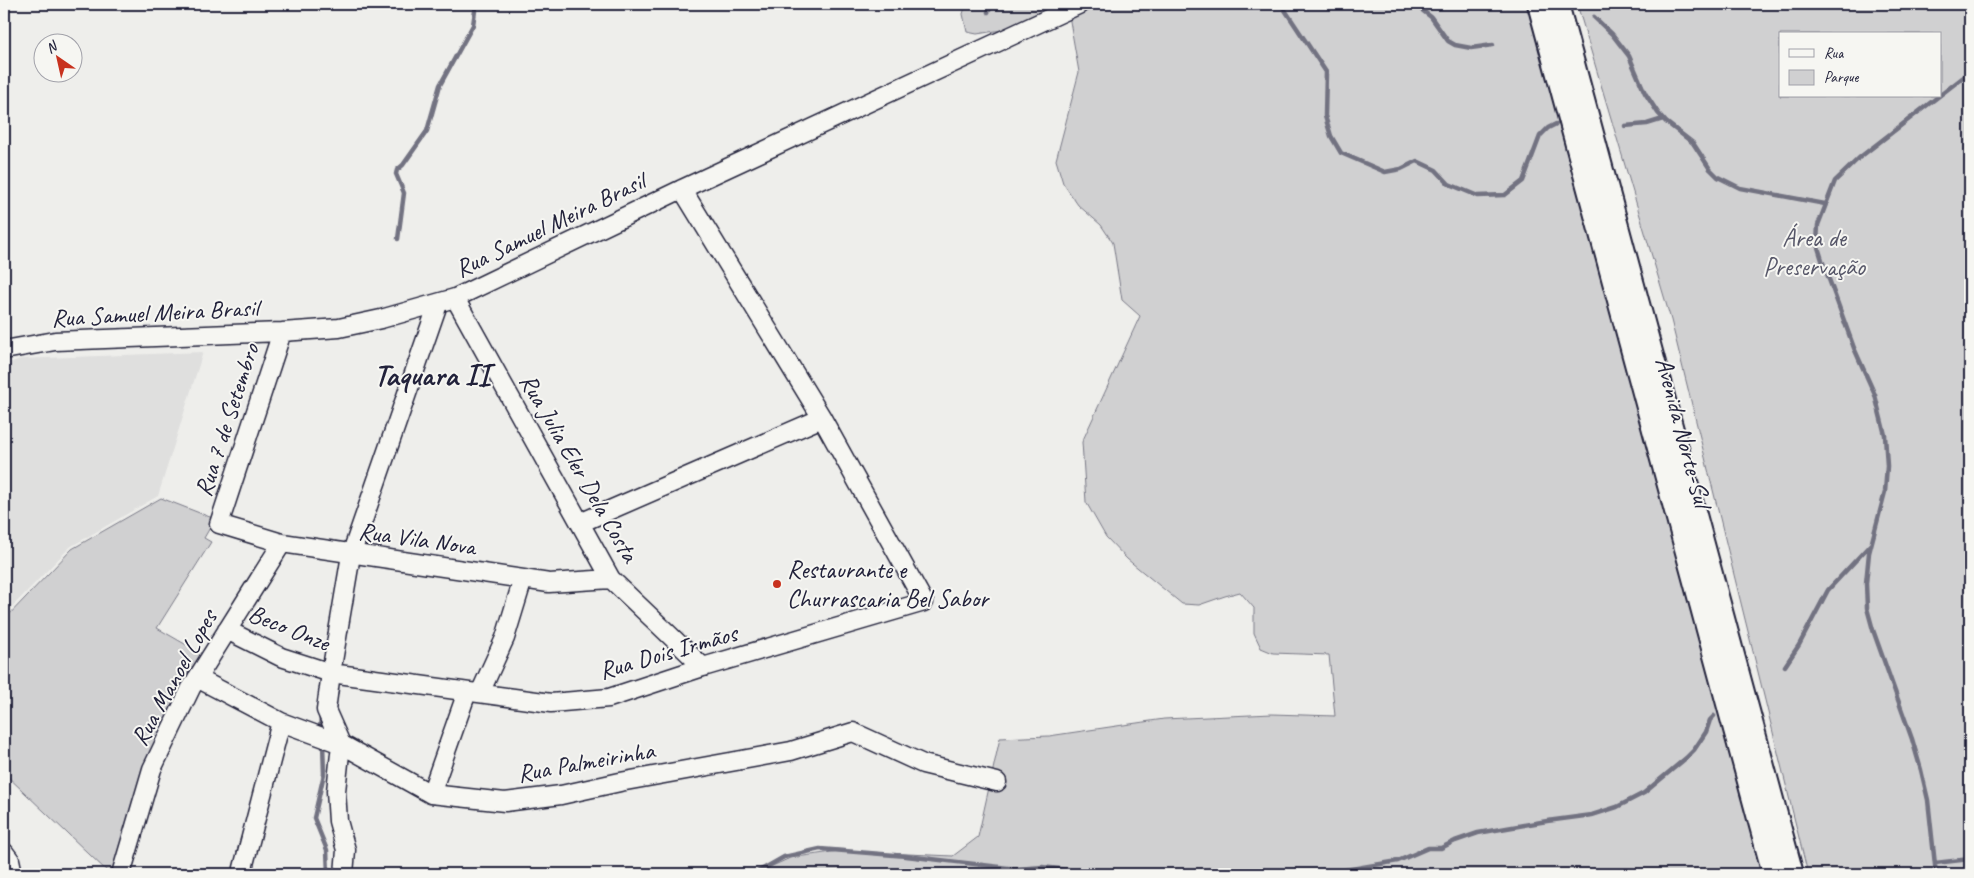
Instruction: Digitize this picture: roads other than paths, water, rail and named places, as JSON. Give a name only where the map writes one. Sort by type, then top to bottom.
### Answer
[{"type":"main road","name":"Avenida Norte-Sul","points":[[1538,4],[1774,874]]},
{"type":"main road","name":"Avenida Norte-Sul","points":[[1557,4],[1792,874]]},
{"type":"street","name":"Rua Samuel Meira Brasil","points":[[4,350],[55,341],[339,328],[438,304],[455,298],[682,189],[1080,4]]},
{"type":"street","points":[[580,522],[822,418],[682,189]]},
{"type":"street","name":"Rua Julia Eler Dela Costa","points":[[455,298],[611,579],[703,667]]},
{"type":"street","points":[[344,874],[346,850],[338,821],[336,791],[341,744],[326,710],[331,673],[351,555],[438,304]]},
{"type":"street","name":"Rua 7 de Setembro","points":[[218,524],[282,332]]},
{"type":"street","name":"Rua Dois Irmãos","points":[[331,673],[551,702],[609,698],[703,667],[924,602],[822,418]]},
{"type":"street","name":"Rua Vila Nova","points":[[218,524],[282,543],[351,555],[549,583],[611,579]]},
{"type":"street","name":"Rua Manoel Lopes","points":[[122,874],[152,769],[197,678],[282,543]]},
{"type":"street","points":[[431,794],[473,692],[505,638],[524,579]]},
{"type":"street","name":"Beco Onze","points":[[227,630],[281,657],[331,673]]},
{"type":"street","name":"Rua Palmeirinha","points":[[197,678],[281,722],[341,744],[431,794],[505,802],[561,795],[620,782],[792,751],[853,732],[923,764],[997,782]]},
{"type":"street","points":[[245,874],[243,868],[281,722]]},
{"type":"street","points":[[4,852],[10,860],[12,869],[6,874]]},
{"type":"waterway","points":[[398,239],[404,193],[396,174],[397,170],[403,165],[427,131],[440,85],[473,25],[476,4]]},
{"type":"waterway","points":[[988,12],[993,4]]},
{"type":"waterway","points":[[1414,4],[1431,17],[1448,41],[1455,45],[1471,48],[1493,45]]},
{"type":"waterway","points":[[1283,7],[1326,72],[1325,116],[1331,136],[1341,153],[1385,172],[1401,169],[1417,161],[1436,170],[1449,184],[1478,196],[1505,195],[1523,181],[1540,136],[1548,128],[1556,124]]},
{"type":"waterway","points":[[1594,17],[1612,34],[1629,56],[1645,93],[1658,113],[1666,122],[1693,143],[1710,169],[1718,177],[1740,188],[1825,204]]},
{"type":"waterway","points":[[1942,94],[1970,72]]},
{"type":"waterway","points":[[1936,98],[1859,158],[1835,181],[1818,225],[1817,244],[1854,348],[1875,395],[1885,435],[1887,466],[1885,492],[1869,553],[1866,583],[1867,608],[1921,770],[1928,800],[1936,874]]},
{"type":"waterway","points":[[1625,126],[1647,124],[1663,119]]},
{"type":"waterway","points":[[1785,666],[1799,645],[1828,590],[1870,545]]},
{"type":"waterway","points":[[320,732],[321,715]]},
{"type":"waterway","points":[[1322,874],[1398,861],[1428,848],[1441,848],[1478,833],[1592,815],[1617,807],[1644,793],[1686,758],[1694,750],[1714,716]]},
{"type":"waterway","points":[[323,743],[324,774],[314,818],[327,850],[328,874]]},
{"type":"waterway","points":[[754,874],[784,857],[820,849],[906,856],[1017,869],[1042,867],[1103,874]]},
{"type":"waterway","points":[[1935,863],[1970,859]]},
{"type":"place","name":"Restaurante e Churrascaria Bel Sabor","points":[[777,584]]},
{"type":"district","name":"Taquara II","points":[[432,375]]},
{"type":"park label","name":"Área de Preservação","points":[[1814,252]]}]
